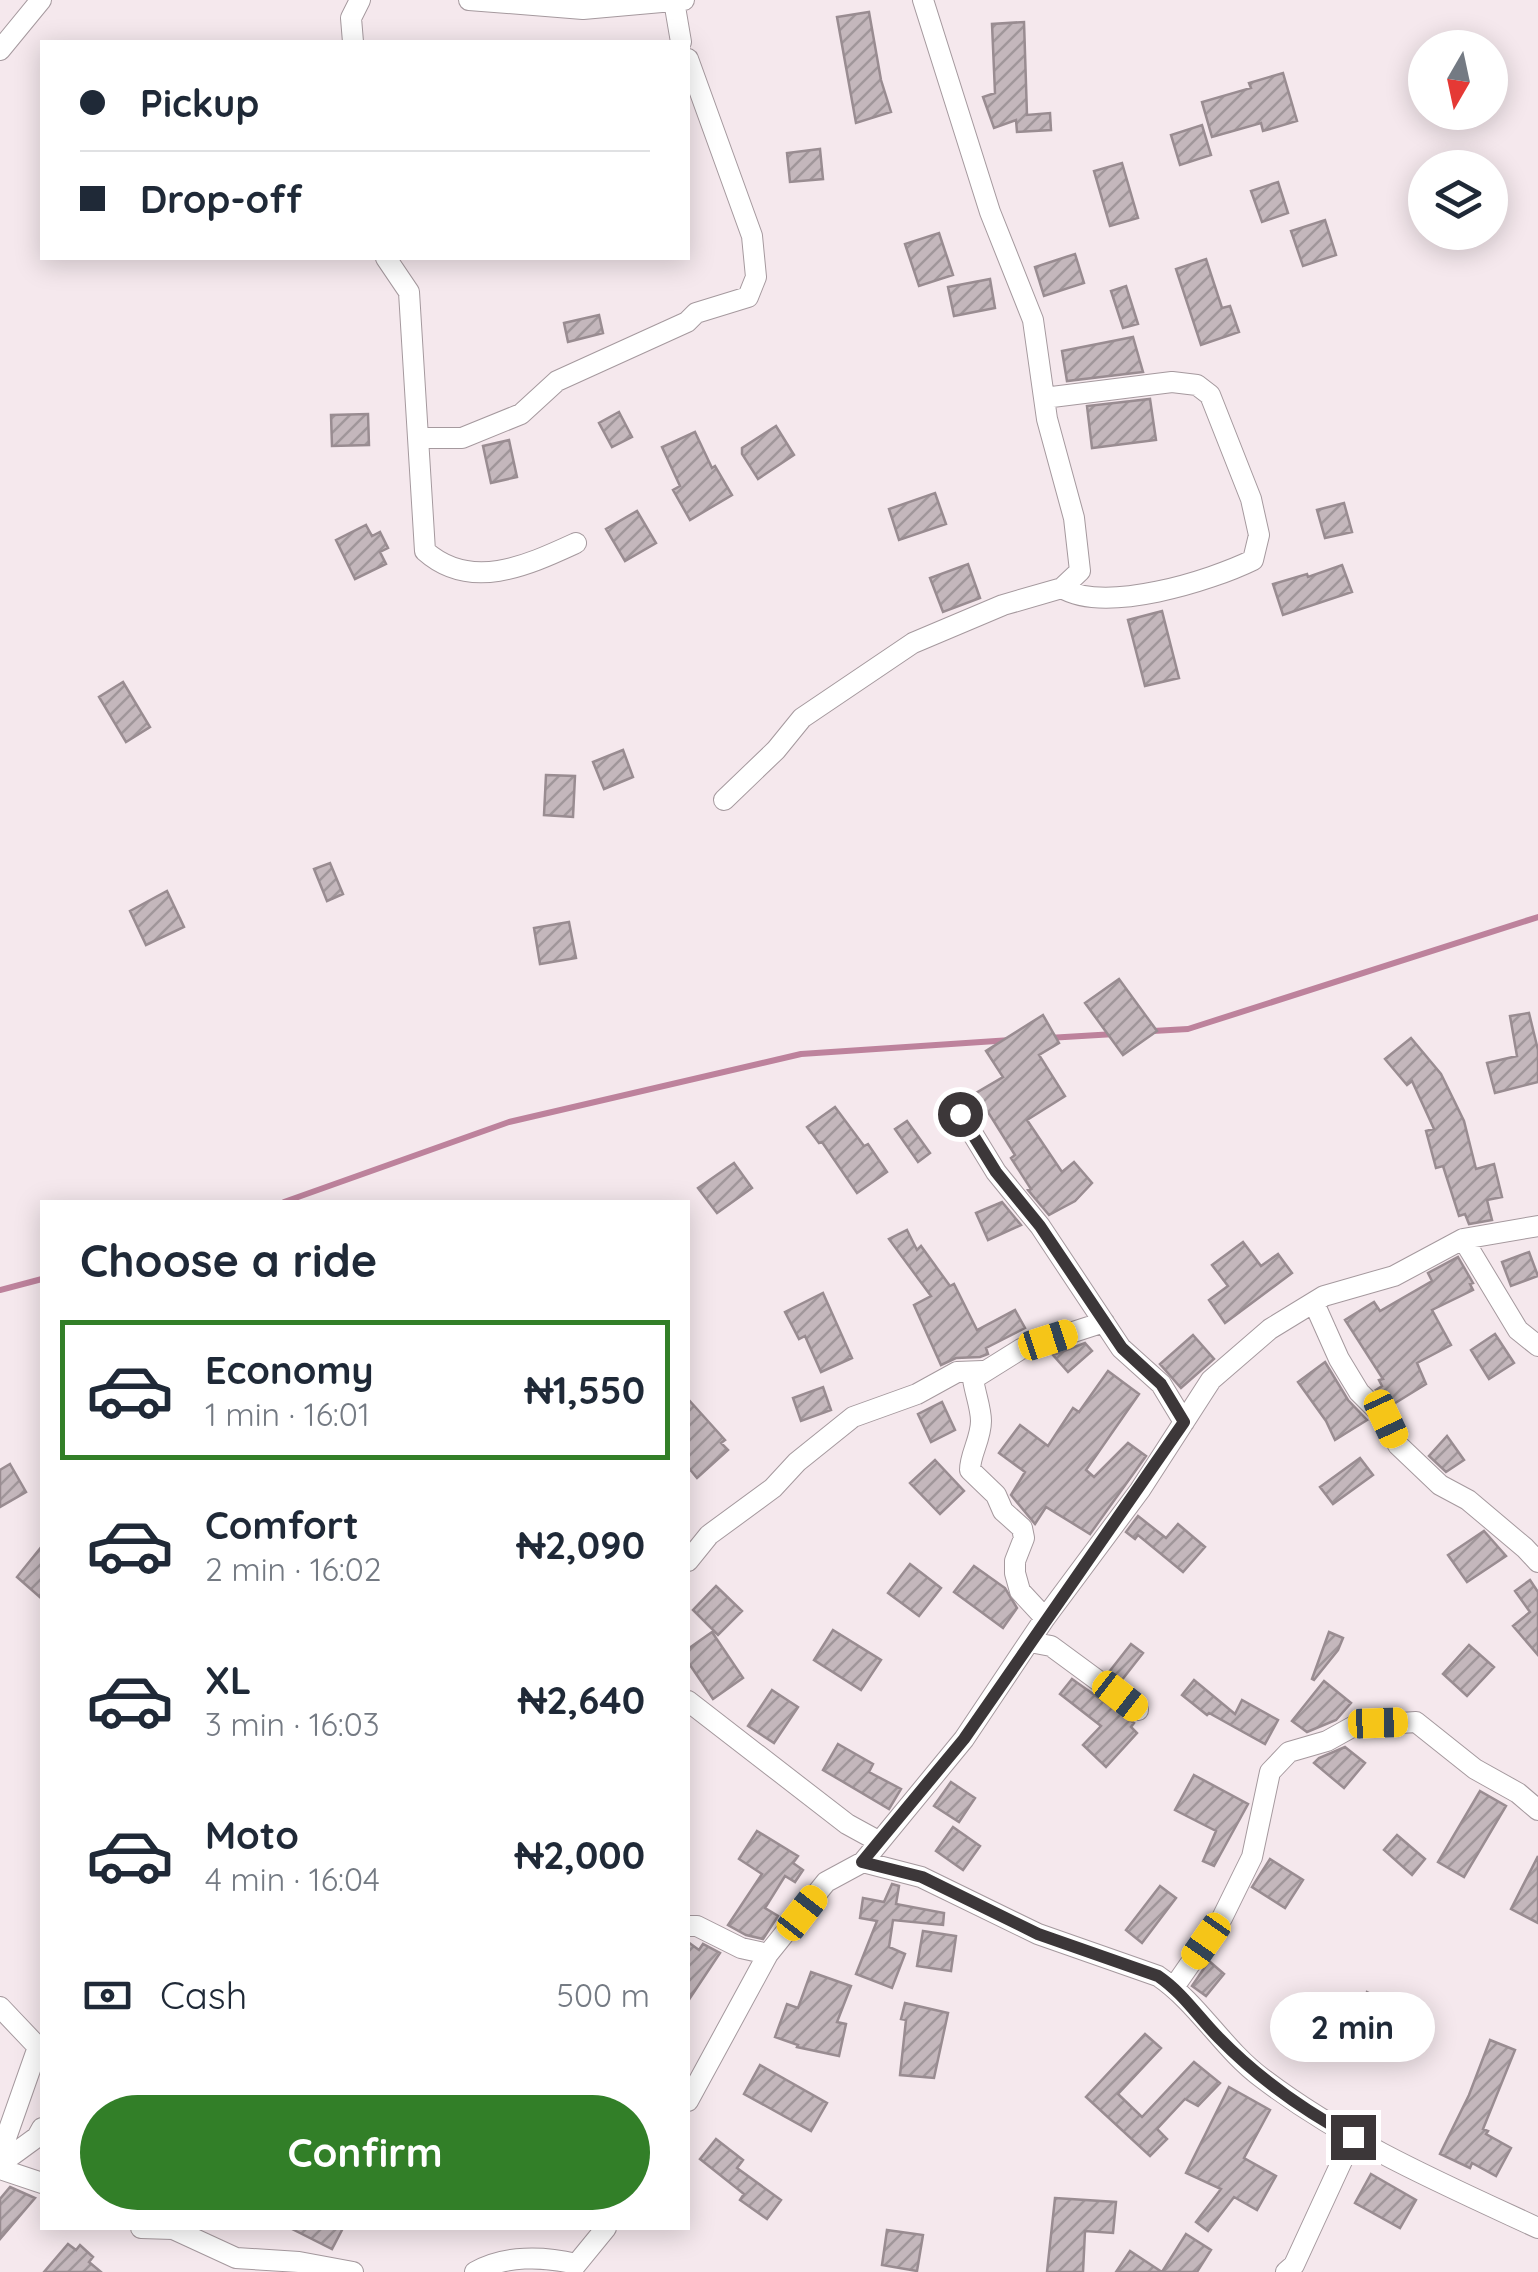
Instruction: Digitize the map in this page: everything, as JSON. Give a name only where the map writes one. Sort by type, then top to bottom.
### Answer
[{"type":"street","points":[[0,50],[41,0]]},
{"type":"street","points":[[353,40],[351,18],[360,0]]},
{"type":"street","points":[[469,0],[583,9],[684,0]]},
{"type":"street","points":[[674,0],[681,40]]},
{"type":"street","points":[[724,800],[776,750],[802,718],[913,643],[1003,605],[1062,588],[1080,571],[1074,518],[1044,398],[1032,320],[990,212],[923,0]]},
{"type":"street","points":[[418,438],[462,438],[521,414],[557,381],[686,322],[696,313],[748,297],[756,277],[752,236],[690,65]]},
{"type":"street","points":[[387,260],[409,292],[424,552],[440,565],[486,574],[524,566],[576,543]]},
{"type":"street","points":[[1044,398],[1172,382],[1196,385],[1210,395],[1220,414],[1251,499],[1259,535],[1253,560],[1214,579],[1097,599],[1074,596],[1062,588]]},
{"type":"street","points":[[960,1114],[996,1172],[1040,1226],[1122,1348],[1161,1384],[1184,1422]]},
{"type":"street","points":[[690,2094],[768,1954],[826,1882],[862,1862],[964,1739],[1045,1618],[1140,1490],[1211,1380],[1270,1329],[1324,1296],[1394,1276],[1463,1239],[1538,1226]]},
{"type":"street","points":[[1463,1239],[1508,1316],[1538,1346]]},
{"type":"street","points":[[1314,1303],[1349,1376],[1386,1419],[1398,1445],[1440,1484],[1468,1500],[1526,1548],[1538,1562]]},
{"type":"street","points":[[1045,1618],[1020,1591],[1015,1573],[1015,1560],[1024,1538],[1022,1528],[970,1470],[979,1441],[981,1415],[974,1379],[1020,1350],[1104,1322]]},
{"type":"street","points":[[690,1559],[709,1535],[774,1488],[798,1462],[853,1416],[916,1394],[958,1372],[983,1371]]},
{"type":"street","points":[[1030,1642],[1051,1646],[1138,1710]]},
{"type":"street","points":[[690,1702],[847,1824],[878,1841]]},
{"type":"street","points":[[1174,1987],[1222,1918],[1252,1857],[1270,1772],[1288,1752],[1327,1741],[1354,1726],[1416,1722],[1475,1769],[1518,1793],[1538,1810]]},
{"type":"street","points":[[862,1862],[922,1877],[1038,1934],[1158,1976],[1174,1987],[1257,2075],[1308,2113],[1412,2170],[1538,2228]]},
{"type":"street","points":[[690,1926],[742,1948],[768,1954]]},
{"type":"street","points":[[0,2006],[38,2047],[0,2154]]},
{"type":"street","points":[[0,2167],[40,2131]]},
{"type":"street","points":[[1286,2272],[1294,2265],[1353,2137]]},
{"type":"street","points":[[0,2167],[40,2181]]},
{"type":"street","points":[[174,2230],[236,2258],[299,2262],[353,2272]]},
{"type":"street","points":[[474,2272],[500,2262],[550,2258],[573,2268],[604,2230]]},
{"type":"building","points":[[869,12],[891,112],[856,123],[837,17]]},
{"type":"building","points":[[1024,22],[1027,115],[1050,113],[1051,130],[1017,132],[1016,120],[994,128],[983,97],[995,93],[992,24]]},
{"type":"building","points":[[1283,73],[1297,121],[1263,131],[1261,123],[1212,137],[1202,102],[1251,88],[1249,83]]},
{"type":"building","points":[[1202,125],[1211,155],[1180,165],[1171,135]]},
{"type":"building","points":[[820,149],[823,179],[790,182],[787,153]]},
{"type":"building","points":[[1122,163],[1138,218],[1110,226],[1094,171]]},
{"type":"building","points":[[1278,182],[1288,213],[1262,222],[1251,191]]},
{"type":"building","points":[[1325,220],[1336,255],[1303,266],[1291,231]]},
{"type":"building","points":[[939,233],[953,275],[919,286],[905,244]]},
{"type":"building","points":[[1075,254],[1084,283],[1044,296],[1035,267]]},
{"type":"building","points":[[1206,259],[1222,308],[1230,306],[1239,332],[1201,345],[1176,269]]},
{"type":"building","points":[[990,279],[995,308],[954,316],[948,287]]},
{"type":"building","points":[[1126,286],[1138,324],[1123,328],[1111,291]]},
{"type":"building","points":[[599,315],[603,333],[568,342],[564,323]]},
{"type":"building","points":[[1133,337],[1143,372],[1067,381],[1062,351]]},
{"type":"building","points":[[1150,399],[1156,440],[1092,448],[1087,406]]},
{"type":"building","points":[[619,412],[632,437],[612,447],[599,423]]},
{"type":"building","points":[[368,414],[369,445],[332,446],[331,415]]},
{"type":"building","points":[[776,426],[794,455],[758,479],[742,448]]},
{"type":"building","points":[[695,432],[712,468],[715,466],[732,495],[690,520],[673,490],[680,486],[662,447]]},
{"type":"building","points":[[509,440],[517,477],[491,483],[483,446]]},
{"type":"building","points":[[935,493],[946,524],[899,540],[889,509]]},
{"type":"building","points":[[1344,503],[1352,532],[1325,538],[1317,510]]},
{"type":"building","points":[[637,511],[656,543],[625,561],[606,529]]},
{"type":"building","points":[[366,525],[372,536],[380,532],[388,548],[380,552],[386,564],[355,579],[336,540]]},
{"type":"building","points":[[968,564],[980,598],[943,612],[930,578]]},
{"type":"building","points":[[1342,565],[1352,592],[1283,615],[1273,584]]},
{"type":"building","points":[[1162,611],[1179,678],[1145,686],[1128,620]]},
{"type":"building","points":[[123,682],[150,727],[126,742],[99,697]]},
{"type":"building","points":[[623,750],[633,777],[604,789],[593,762]]},
{"type":"building","points":[[546,775],[575,776],[573,817],[544,815]]},
{"type":"building","points":[[330,863],[343,894],[327,901],[314,869]]},
{"type":"building","points":[[167,891],[184,927],[146,945],[130,911]]},
{"type":"building","points":[[569,922],[576,958],[540,964],[534,928]]},
{"type":"building","points":[[1119,979],[1157,1031],[1123,1055],[1085,1003]]},
{"type":"building","points":[[1529,1013],[1538,1050],[1538,1082],[1495,1093],[1487,1063],[1517,1056],[1510,1016]]},
{"type":"building","points":[[1043,1015],[1059,1043],[1039,1055],[1065,1096],[1027,1120],[1062,1172],[1074,1162],[1092,1183],[1075,1201],[1049,1215],[1028,1190],[1031,1189],[1011,1158],[1015,1155],[976,1093],[1003,1077],[986,1051]]},
{"type":"building","points":[[1411,1038],[1441,1074],[1464,1121],[1476,1169],[1494,1164],[1502,1197],[1487,1200],[1492,1220],[1469,1224],[1465,1214],[1459,1216],[1443,1166],[1436,1168],[1426,1131],[1434,1129],[1412,1081],[1407,1085],[1385,1059]]},
{"type":"building","points":[[835,1107],[887,1172],[857,1193],[807,1127]]},
{"type":"building","points":[[907,1121],[930,1153],[918,1162],[895,1129]]},
{"type":"building","points":[[734,1163],[752,1188],[717,1213],[698,1188]]},
{"type":"building","points":[[1002,1202],[1021,1225],[988,1240],[976,1213]]},
{"type":"building","points":[[907,1230],[917,1250],[921,1246],[950,1286],[954,1284],[977,1330],[1015,1310],[1025,1328],[986,1348],[988,1354],[956,1358],[941,1365],[914,1305],[931,1296],[889,1239]]},
{"type":"building","points":[[1243,1242],[1261,1266],[1278,1254],[1292,1273],[1225,1323],[1209,1300],[1228,1286],[1212,1265]]},
{"type":"building","points":[[1529,1252],[1538,1276],[1511,1286],[1502,1262]]},
{"type":"building","points":[[1458,1257],[1473,1290],[1432,1310],[1451,1345],[1417,1363],[1426,1384],[1392,1405],[1376,1390],[1383,1379],[1345,1320],[1374,1302],[1380,1311],[1432,1281],[1428,1273]]},
{"type":"building","points":[[823,1293],[852,1358],[821,1372],[805,1336],[799,1339],[785,1312]]},
{"type":"building","points":[[1495,1334],[1514,1363],[1489,1379],[1471,1350]]},
{"type":"building","points":[[1193,1335],[1214,1359],[1181,1388],[1160,1364]]},
{"type":"building","points":[[1085,1343],[1092,1351],[1068,1372],[1053,1355]]},
{"type":"building","points":[[1325,1362],[1348,1400],[1367,1420],[1335,1440],[1298,1382]]},
{"type":"building","points":[[1108,1371],[1139,1394],[1086,1470],[1094,1477],[1128,1443],[1146,1456],[1090,1534],[1046,1507],[1035,1524],[1011,1495],[1025,1472],[999,1453],[1020,1425],[1048,1446],[1073,1408],[1079,1412]]},
{"type":"building","points":[[823,1387],[831,1410],[801,1421],[793,1398]]},
{"type":"building","points":[[690,1401],[725,1440],[721,1443],[728,1450],[697,1478],[690,1469]]},
{"type":"building","points":[[942,1402],[955,1430],[931,1442],[918,1414]]},
{"type":"building","points":[[1447,1436],[1464,1460],[1446,1472],[1429,1456]]},
{"type":"building","points":[[1360,1458],[1373,1475],[1333,1504],[1320,1487]]},
{"type":"building","points":[[935,1460],[964,1491],[940,1514],[910,1483]]},
{"type":"building","points":[[10,1464],[26,1492],[0,1507],[0,1470]]},
{"type":"building","points":[[1138,1516],[1166,1538],[1178,1524],[1205,1547],[1183,1572],[1138,1535],[1135,1539],[1126,1532]]},
{"type":"building","points":[[1484,1531],[1506,1556],[1467,1582],[1448,1555]]},
{"type":"building","points":[[40,1548],[40,1597],[17,1577]]},
{"type":"building","points":[[910,1564],[941,1588],[919,1616],[888,1593]]},
{"type":"building","points":[[974,1566],[1005,1588],[1017,1608],[1003,1628],[954,1592]]},
{"type":"building","points":[[1530,1580],[1538,1592],[1538,1655],[1513,1626],[1530,1612],[1515,1591]]},
{"type":"building","points":[[716,1586],[742,1611],[718,1635],[693,1610]]},
{"type":"building","points":[[833,1630],[881,1660],[861,1690],[814,1660]]},
{"type":"building","points":[[712,1632],[743,1678],[713,1699],[690,1665],[690,1648]]},
{"type":"building","points":[[1329,1632],[1343,1638],[1314,1680],[1312,1679]]},
{"type":"building","points":[[1131,1644],[1143,1653],[1121,1681],[1109,1672]]},
{"type":"building","points":[[1469,1645],[1494,1667],[1467,1696],[1443,1674]]},
{"type":"building","points":[[1072,1679],[1134,1723],[1131,1727],[1137,1733],[1106,1767],[1083,1745],[1101,1726],[1060,1694]]},
{"type":"building","points":[[1194,1680],[1235,1714],[1242,1700],[1278,1720],[1265,1744],[1207,1715],[1182,1695]]},
{"type":"building","points":[[1324,1681],[1351,1703],[1336,1720],[1307,1732],[1292,1721]]},
{"type":"building","points":[[772,1690],[798,1707],[774,1743],[748,1726]]},
{"type":"building","points":[[838,1744],[873,1764],[869,1772],[901,1789],[889,1809],[823,1770]]},
{"type":"building","points":[[1345,1747],[1365,1763],[1344,1788],[1314,1763]]},
{"type":"building","points":[[1194,1775],[1248,1804],[1214,1866],[1203,1861],[1216,1831],[1175,1810]]},
{"type":"building","points":[[951,1782],[975,1798],[959,1822],[934,1806]]},
{"type":"building","points":[[1480,1791],[1506,1806],[1464,1877],[1438,1862]]},
{"type":"building","points":[[953,1827],[980,1846],[963,1870],[936,1851]]},
{"type":"building","points":[[757,1831],[798,1856],[793,1863],[803,1870],[795,1882],[785,1876],[765,1908],[778,1916],[763,1939],[728,1925],[762,1874],[739,1859]]},
{"type":"building","points":[[1397,1835],[1425,1859],[1412,1875],[1384,1850]]},
{"type":"building","points":[[1538,1856],[1538,1923],[1511,1909]]},
{"type":"building","points":[[1270,1859],[1303,1880],[1285,1908],[1252,1887]]},
{"type":"building","points":[[892,1884],[899,1886],[896,1904],[944,1913],[943,1925],[893,1920],[889,1947],[905,1954],[892,1988],[856,1974],[877,1921],[860,1918],[863,1898],[884,1902]]},
{"type":"building","points":[[1160,1886],[1176,1898],[1142,1943],[1126,1930]]},
{"type":"building","points":[[923,1931],[956,1936],[951,1971],[917,1966]]},
{"type":"building","points":[[690,1943],[699,1950],[703,1944],[720,1953],[690,1998]]},
{"type":"building","points":[[1209,1961],[1224,1974],[1206,1996],[1192,1986]]},
{"type":"building","points":[[811,1972],[851,1986],[837,2022],[846,2024],[839,2056],[797,2047],[775,2037],[787,2004],[798,2008]]},
{"type":"building","points":[[1367,1992],[1393,2005],[1376,2039],[1350,2026]]},
{"type":"building","points":[[905,2003],[948,2013],[934,2078],[900,2075]]},
{"type":"building","points":[[1145,2034],[1161,2048],[1118,2094],[1142,2117],[1194,2062],[1220,2083],[1198,2106],[1185,2099],[1157,2129],[1167,2139],[1150,2156],[1086,2097]]},
{"type":"building","points":[[1490,2040],[1515,2050],[1483,2129],[1511,2148],[1496,2176],[1472,2163],[1470,2168],[1440,2154]]},
{"type":"building","points":[[760,2065],[827,2103],[811,2131],[744,2094]]},
{"type":"building","points":[[1229,2087],[1270,2110],[1244,2158],[1276,2176],[1257,2210],[1234,2197],[1208,2231],[1196,2222],[1221,2189],[1186,2173]]},
{"type":"building","points":[[716,2139],[743,2160],[737,2168],[781,2200],[767,2219],[740,2200],[744,2194],[700,2159]]},
{"type":"building","points":[[1371,2174],[1416,2200],[1400,2228],[1355,2203]]},
{"type":"building","points":[[10,2187],[35,2198],[0,2239],[0,2199]]},
{"type":"building","points":[[1055,2198],[1116,2202],[1113,2233],[1085,2231],[1083,2272],[1047,2272]]},
{"type":"building","points":[[294,2230],[342,2230],[332,2249]]},
{"type":"building","points":[[887,2230],[923,2235],[917,2271],[882,2265]]},
{"type":"building","points":[[1186,2234],[1211,2250],[1197,2272],[1162,2272]]},
{"type":"building","points":[[68,2244],[76,2250],[80,2245],[93,2257],[89,2262],[101,2272],[44,2272]]},
{"type":"building","points":[[1130,2251],[1162,2272],[1116,2272]]},
{"type":"waterway","points":[[1153,1031],[1188,1029],[1538,917]]},
{"type":"waterway","points":[[1048,1038],[1115,1034]]},
{"type":"waterway","points":[[290,1200],[509,1122],[801,1054],[1011,1040]]},
{"type":"waterway","points":[[0,1290],[40,1280]]},
{"type":"route","points":[[960,1114],[996,1172],[1040,1226],[1122,1348],[1161,1384],[1184,1422],[964,1739],[862,1862],[922,1877],[1038,1934],[1158,1976],[1174,1987],[1257,2075],[1308,2113],[1353,2137]]}]
